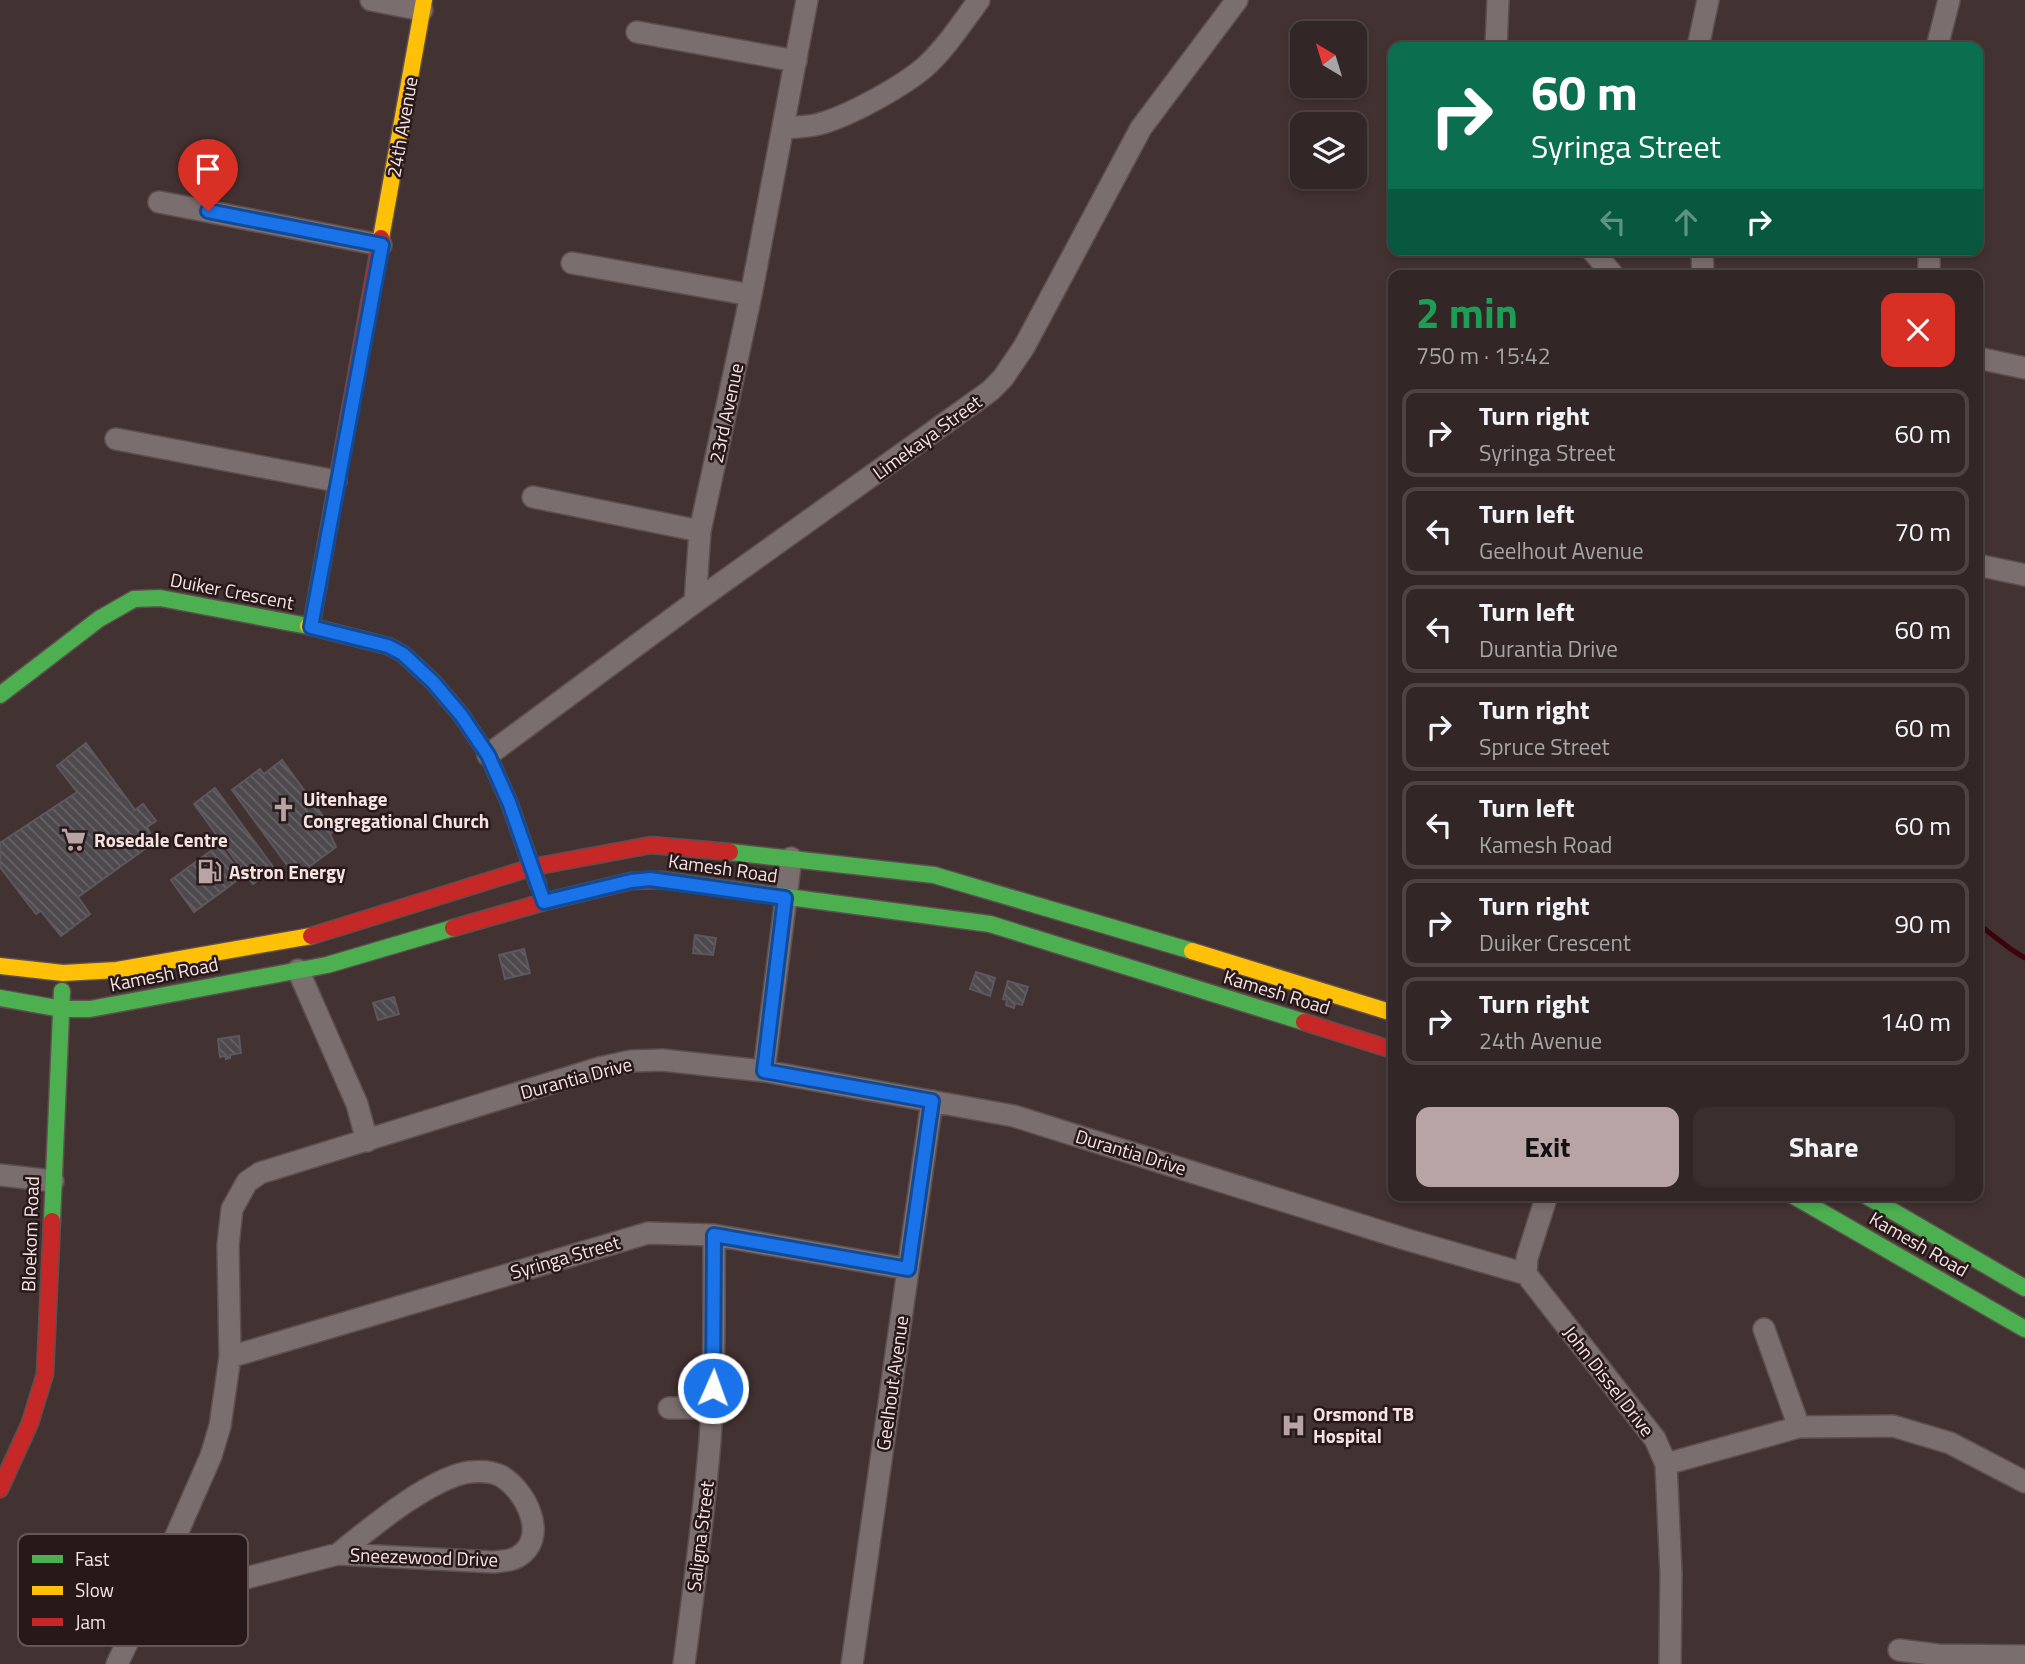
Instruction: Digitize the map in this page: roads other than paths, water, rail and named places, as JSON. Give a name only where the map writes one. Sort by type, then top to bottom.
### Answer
[{"type":"main road","name":"24th Avenue","points":[[311,627],[336,481],[382,245],[423,5]]},
{"type":"main road","name":"Duiker Crescent","points":[[0,695],[99,619],[134,599],[160,598],[311,627],[388,646],[403,654],[433,682],[461,715],[488,755],[533,867],[544,902]]},
{"type":"main road","name":"Kamesh Road","points":[[0,966],[63,973],[117,970],[312,936],[533,867],[651,845],[934,875],[1388,1011]]},
{"type":"main road","name":"Kamesh Road","points":[[0,998],[62,1009],[90,1009],[327,965],[544,902],[650,879],[990,924],[1388,1048]]},
{"type":"main road","name":"Bloekom Road","points":[[0,1489],[30,1423],[45,1374],[63,973]]},
{"type":"main road","name":"Kamesh Road","points":[[1803,1201],[2025,1329]]},
{"type":"main road","name":"Kamesh Road","points":[[1875,1201],[2025,1288]]},
{"type":"street","name":"24th Avenue","points":[[371,0],[423,5]]},
{"type":"street","name":"23rd Avenue","points":[[695,602],[701,531],[751,295],[807,0]]},
{"type":"street","points":[[784,128],[825,123],[909,79],[946,46],[979,0]]},
{"type":"street","name":"Limekaya Street","points":[[488,755],[695,602],[964,411],[1003,378],[1024,347],[1141,128],[1237,0]]},
{"type":"street","points":[[1496,42],[1498,0]]},
{"type":"street","points":[[1699,42],[1708,0]]},
{"type":"street","points":[[1938,42],[1948,0]]},
{"type":"street","points":[[637,32],[796,61]]},
{"type":"street","points":[[159,202],[382,245]]},
{"type":"street","points":[[1597,256],[1609,270]]},
{"type":"street","points":[[572,263],[751,295]]},
{"type":"street","points":[[1983,359],[2025,368]]},
{"type":"street","points":[[116,439],[336,481]]},
{"type":"street","points":[[533,497],[701,531]]},
{"type":"street","points":[[1983,566],[2025,575]]},
{"type":"street","points":[[764,1071],[791,858]]},
{"type":"street","points":[[299,970],[357,1104],[367,1141]]},
{"type":"street","name":"Durantia Drive","points":[[177,1534],[211,1456],[220,1426],[230,1357],[228,1245],[232,1209],[247,1182],[260,1173],[599,1068],[631,1061],[662,1060],[764,1071],[1014,1116],[1405,1239],[1526,1274]]},
{"type":"street","name":"Geelhout Avenue","points":[[852,1664],[932,1101]]},
{"type":"street","points":[[0,1175],[53,1181]]},
{"type":"street","points":[[1526,1274],[1527,1258],[1545,1201]]},
{"type":"street","name":"Syringa Street","points":[[230,1357],[648,1233],[714,1235],[908,1269]]},
{"type":"street","name":"Saligna Street","points":[[684,1664],[704,1513],[712,1408],[714,1235]]},
{"type":"street","name":"John Dissel Drive","points":[[1526,1274],[1655,1439],[1666,1464],[1671,1574],[1670,1664]]},
{"type":"street","points":[[1764,1329],[1799,1427]]},
{"type":"street","points":[[669,1408],[712,1408]]},
{"type":"street","points":[[1666,1464],[1799,1427],[1858,1425],[1903,1428],[1950,1443],[2025,1482]]},
{"type":"street","name":"Sneezewood Drive","points":[[248,1577],[338,1554],[510,1561],[524,1552],[533,1538],[532,1519],[527,1504],[501,1476],[487,1472],[467,1472],[382,1518],[338,1554]]},
{"type":"street","name":"Durantia Drive","points":[[117,1664],[126,1646]]},
{"type":"street","points":[[1899,1650],[1938,1655],[2025,1656]]},
{"type":"waterway","points":[[1983,928],[2025,958]]},
{"type":"place","name":"Uitenhage Congregational Church","points":[[283,810]]},
{"type":"place","name":"Rosedale Centre","points":[[74,840]]},
{"type":"place","name":"Astron Energy","points":[[209,872]]},
{"type":"place","name":"Orsmond TB Hospital","points":[[1293,1425]]}]
